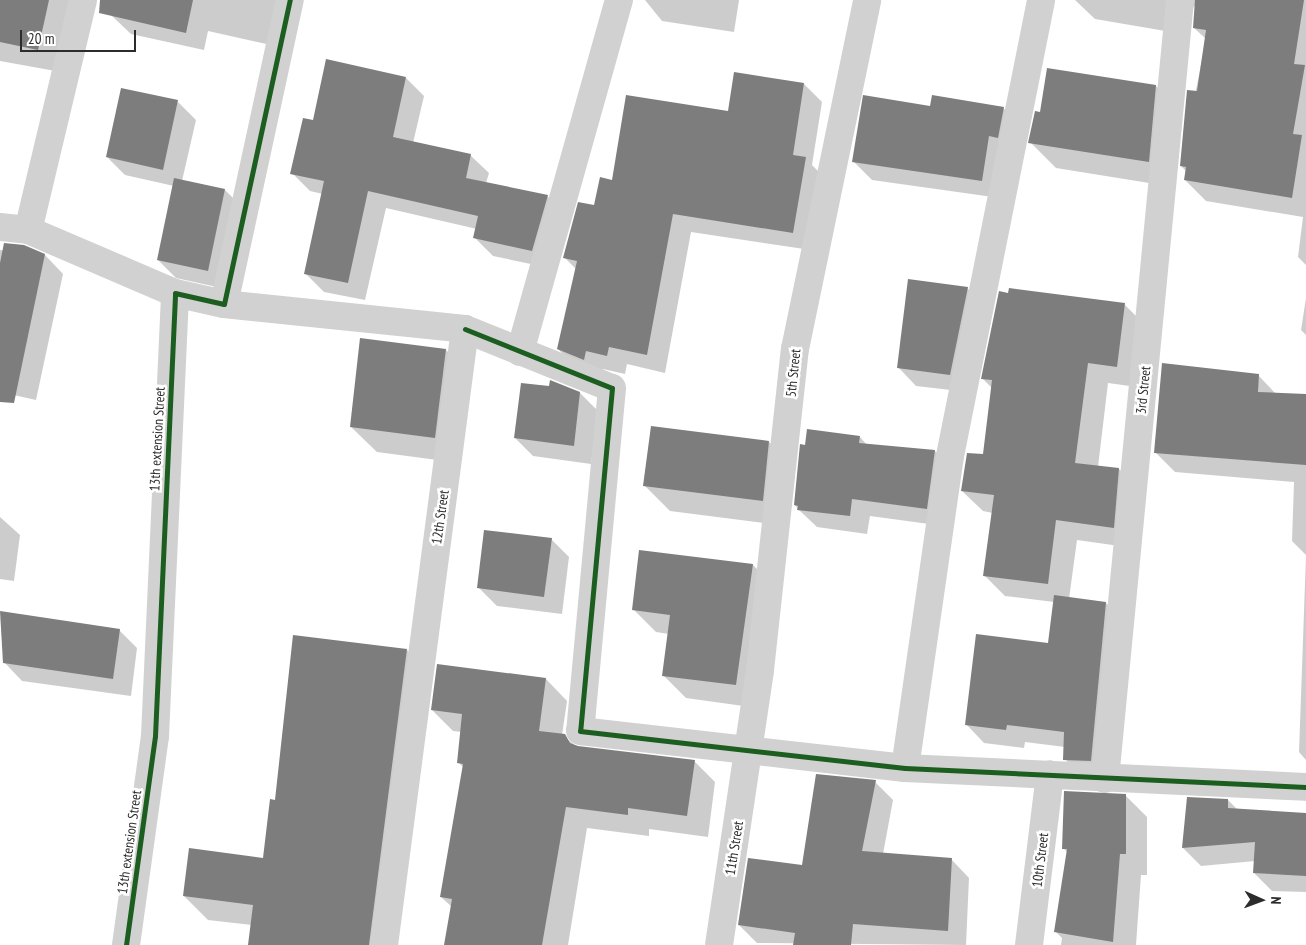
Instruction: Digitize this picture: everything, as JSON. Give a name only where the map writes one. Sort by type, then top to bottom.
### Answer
[{"type":"street","points":[[28,230],[83,0]]},
{"type":"street","points":[[224,304],[290,0]]},
{"type":"street","points":[[520,352],[619,0]]},
{"type":"street","name":"5th Street","points":[[748,750],[780,503],[795,349],[867,0]]},
{"type":"street","points":[[905,768],[950,456],[1041,0]]},
{"type":"street","name":"3rd Street","points":[[1105,779],[1180,0]]},
{"type":"street","points":[[0,227],[28,230],[175,293],[224,304],[465,329],[612,388],[580,731],[905,768],[1050,774],[1105,779],[1306,787]]},
{"type":"street","name":"13th extension Street","points":[[126,945],[155,736],[175,293]]},
{"type":"street","name":"12th Street","points":[[384,945],[465,329]]},
{"type":"street","name":"11th Street","points":[[719,945],[748,750]]},
{"type":"street","name":"10th Street","points":[[1029,945],[1050,774]]},
{"type":"building","points":[[0,0],[49,0],[38,50],[0,42]]},
{"type":"building","points":[[100,0],[193,0],[186,33],[99,13]]},
{"type":"building","points":[[1195,0],[1304,0],[1294,64],[1305,65],[1293,134],[1302,135],[1292,198],[1184,180],[1186,167],[1180,166],[1187,90],[1197,91],[1206,30],[1193,28]]},
{"type":"building","points":[[326,59],[406,77],[393,137],[471,154],[466,178],[548,195],[532,251],[473,238],[478,216],[368,191],[348,283],[304,274],[324,181],[290,174],[303,118],[313,120]]},
{"type":"building","points":[[1047,68],[1156,85],[1149,162],[1028,143],[1035,111],[1040,112]]},
{"type":"building","points":[[734,72],[804,83],[793,155],[806,157],[793,233],[673,214],[647,355],[609,347],[607,356],[586,351],[584,360],[557,349],[577,261],[563,258],[578,202],[594,205],[600,177],[612,180],[626,95],[728,111]]},
{"type":"building","points":[[121,88],[178,100],[163,170],[106,157]]},
{"type":"building","points":[[863,95],[930,106],[932,95],[1004,107],[998,138],[989,136],[982,181],[852,162]]},
{"type":"building","points":[[174,178],[225,189],[208,271],[157,260]]},
{"type":"building","points":[[4,243],[24,245],[45,254],[14,403],[0,402],[0,263]]},
{"type":"building","points":[[908,279],[968,287],[950,375],[897,368]]},
{"type":"building","points":[[1009,288],[1125,303],[1117,367],[1088,363],[1075,463],[1119,468],[1114,528],[1056,520],[1048,584],[983,576],[994,495],[961,491],[967,453],[983,454],[992,380],[981,379],[999,291],[1008,293]]},
{"type":"building","points":[[360,338],[446,349],[435,438],[350,427]]},
{"type":"building","points":[[1162,363],[1259,374],[1258,392],[1306,394],[1306,465],[1154,453]]},
{"type":"building","points":[[550,380],[580,392],[574,446],[514,438],[521,383],[549,386]]},
{"type":"building","points":[[651,426],[769,441],[763,501],[643,486]]},
{"type":"building","points":[[807,429],[860,436],[859,443],[935,450],[927,509],[852,499],[850,516],[797,510],[798,506],[794,505],[800,444],[805,445]]},
{"type":"building","points":[[484,530],[552,538],[544,597],[477,588]]},
{"type":"building","points":[[639,550],[753,564],[736,685],[662,676],[670,615],[632,610]]},
{"type":"building","points":[[1054,595],[1106,602],[1091,761],[1063,760],[1064,732],[1007,725],[1006,730],[965,725],[976,634],[1048,643]]},
{"type":"building","points":[[0,611],[120,629],[113,679],[3,663]]},
{"type":"building","points":[[293,635],[407,649],[369,945],[248,945],[253,905],[183,896],[189,848],[263,858],[270,799],[275,800]]},
{"type":"building","points":[[437,664],[546,678],[539,731],[565,734],[570,743],[578,746],[695,760],[687,816],[628,808],[628,815],[566,807],[542,945],[444,945],[452,899],[440,897],[463,764],[457,763],[462,714],[431,710]]},
{"type":"building","points":[[816,774],[876,780],[862,851],[952,858],[948,931],[853,924],[851,945],[793,945],[795,933],[738,925],[748,858],[802,865]]},
{"type":"building","points":[[1064,791],[1126,794],[1126,854],[1120,854],[1113,942],[1054,932],[1067,849],[1062,849]]},
{"type":"building","points":[[1187,797],[1228,799],[1228,808],[1306,813],[1306,876],[1253,873],[1255,842],[1182,848]]},
{"type":"cycle path","points":[[126,945],[155,736],[175,293],[224,304],[290,0]]},
{"type":"cycle path","points":[[465,329],[612,388],[580,731],[905,768],[1306,787]]}]
